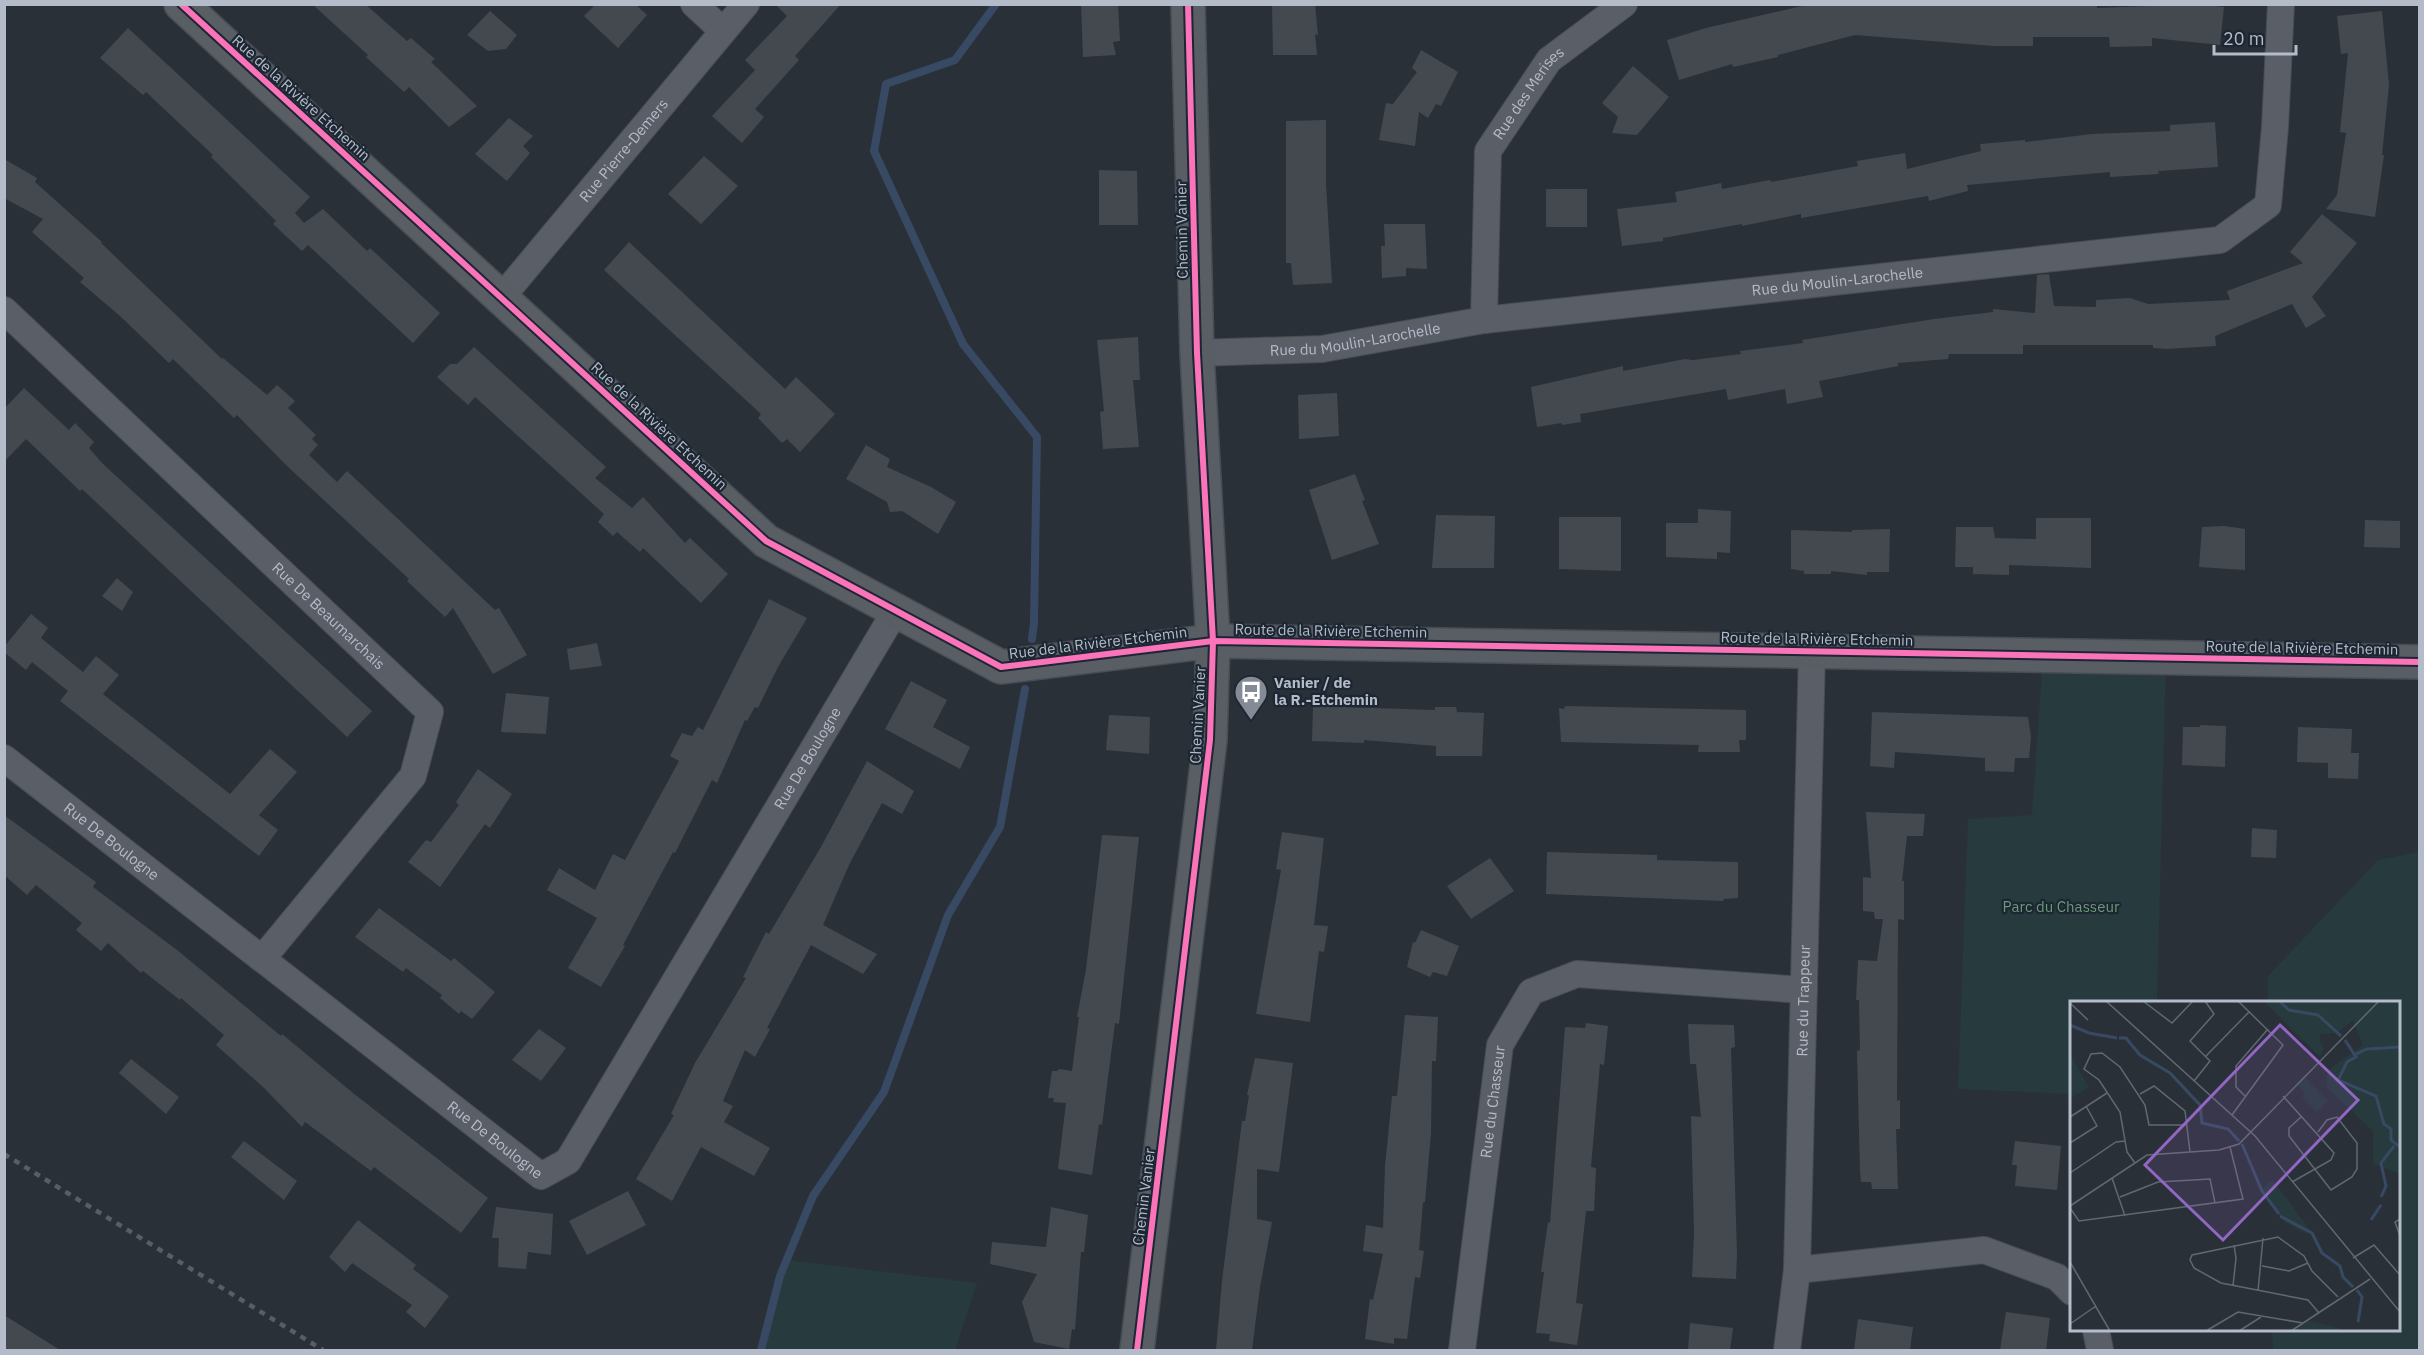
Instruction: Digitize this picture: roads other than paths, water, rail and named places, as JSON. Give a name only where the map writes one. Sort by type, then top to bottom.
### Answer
[{"type":"street","name":"Rue de la Rivière Etchemin","points":[[181,4],[766,541],[1001,667],[1213,641]]},
{"type":"street","points":[[694,4],[723,31]]},
{"type":"street","name":"Rue Pierre-Demers","points":[[501,298],[746,4]]},
{"type":"street","name":"Chemin Vanier","points":[[1137,1350],[1210,740],[1213,641],[1197,353],[1188,4]]},
{"type":"street","name":"Rue des Merises","points":[[1484,320],[1488,151],[1549,60],[1624,4]]},
{"type":"street","name":"Rue du Moulin-Larochelle","points":[[1197,353],[1322,349],[1484,320],[2220,240],[2268,205],[2275,127],[2281,4]]},
{"type":"street","name":"Rue De Beaumarchais","points":[[4,310],[430,712],[414,776],[262,959]]},
{"type":"street","name":"Rue De Boulogne","points":[[4,758],[541,1176],[568,1161],[896,610]]},
{"type":"street","name":"Route de la Rivière Etchemin","points":[[1213,641],[2420,662]]},
{"type":"street","name":"Rue du Trappeur","points":[[1787,1350],[1797,1270],[1812,651]]},
{"type":"street","name":"Rue du Chasseur","points":[[1462,1350],[1500,1045],[1531,992],[1577,974],[1804,990]]},
{"type":"street","points":[[1797,1270],[1984,1250],[2057,1277],[2070,1290]]},
{"type":"street","points":[[2096,1331],[2100,1350]]},
{"type":"waterway","points":[[996,4],[955,60],[886,84],[874,151],[963,344],[1037,437],[1032,639]]},
{"type":"waterway","points":[[761,1350],[780,1276],[813,1196],[884,1092],[948,915],[1000,827],[1025,689]]},
{"type":"railway","points":[[4,1154],[323,1350]]},
{"type":"place","name":"Vanier / de la R.-Etchemin","points":[[1251,721]]},
{"type":"park label","name":"Parc du Chasseur","points":[[2061,907]]}]
